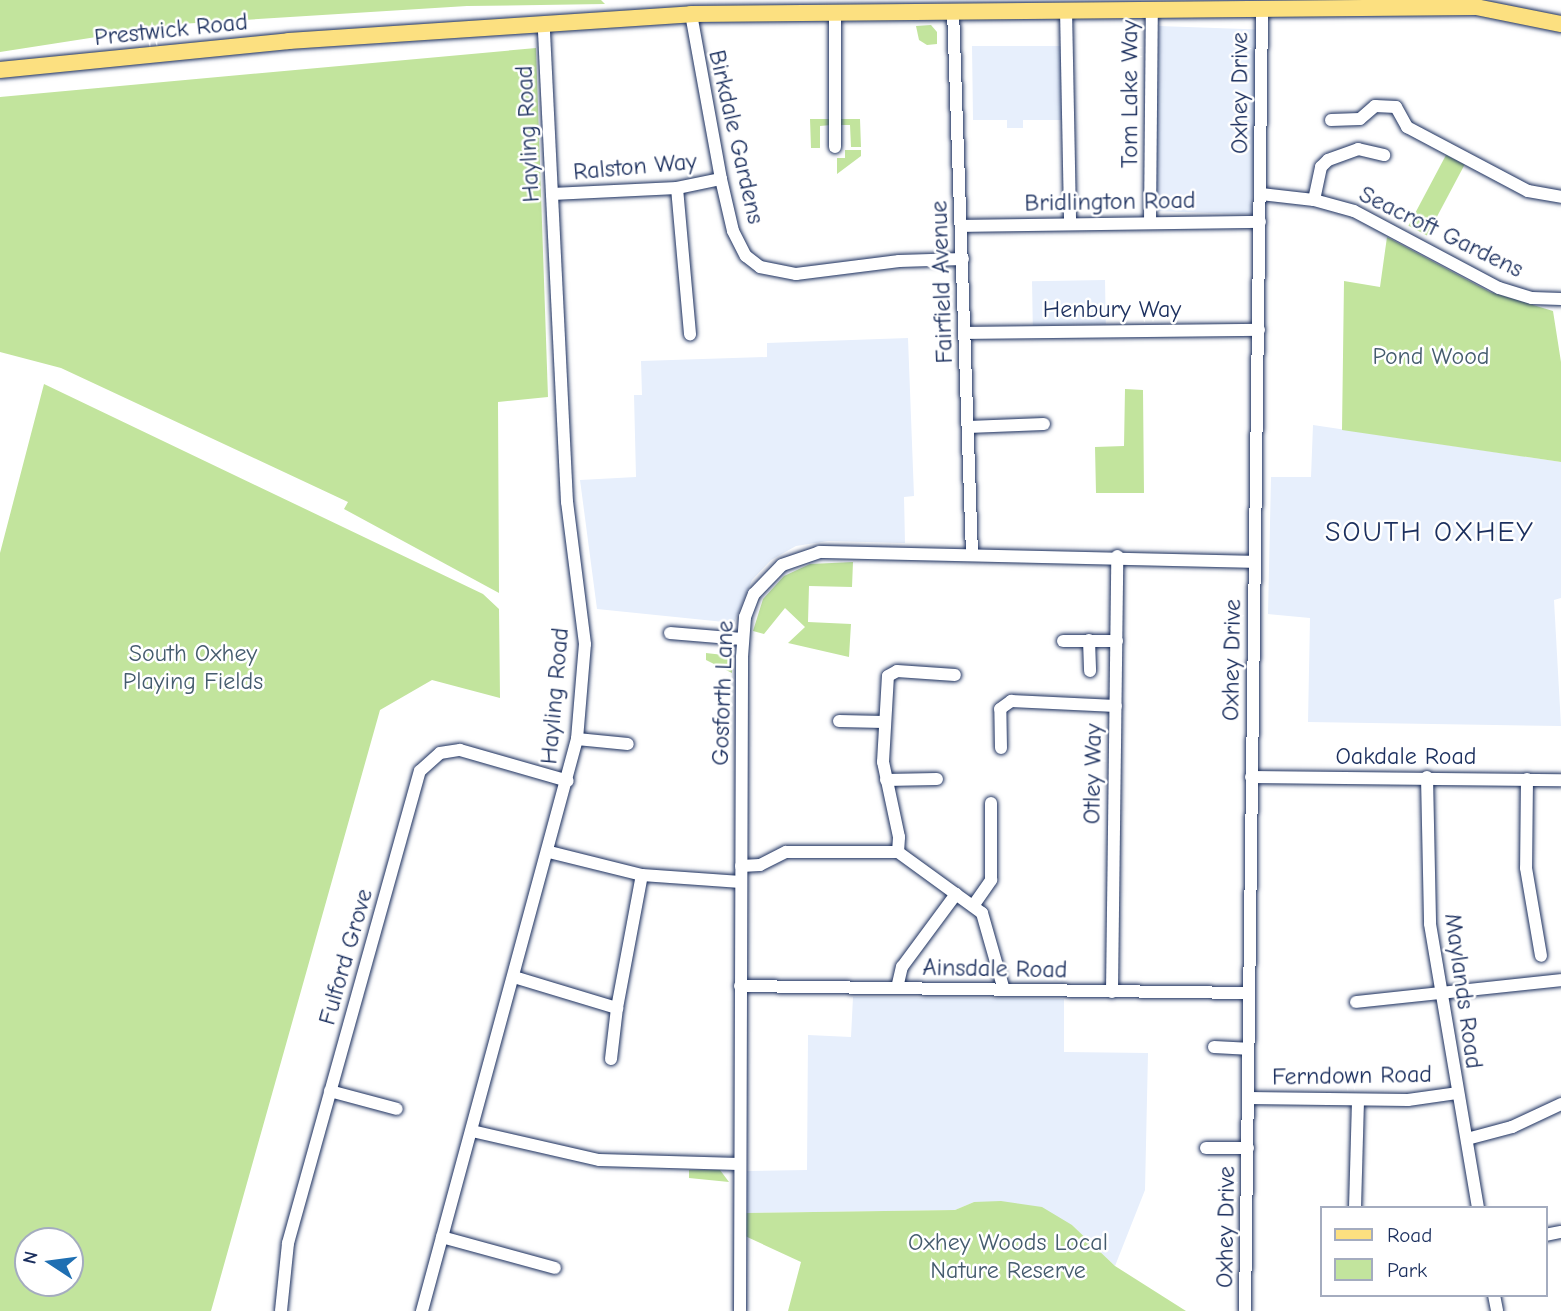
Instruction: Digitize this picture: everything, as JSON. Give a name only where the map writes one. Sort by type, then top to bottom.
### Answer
[{"type":"main road","name":"Prestwick Road","points":[[0,70],[289,41],[691,14],[835,11],[933,5],[953,10],[973,5],[1066,9],[1262,9],[1370,4],[1476,7],[1561,24]]},
{"type":"street","name":"Tom Lake Way","points":[[1150,222],[1152,8]]},
{"type":"street","points":[[1066,9],[1070,223]]},
{"type":"street","name":"Oxhey Drive","points":[[1245,1311],[1262,9]]},
{"type":"street","name":"Fairfield Avenue","points":[[953,10],[972,554]]},
{"type":"street","points":[[835,11],[835,147]]},
{"type":"street","name":"Birkdale Gardens","points":[[691,14],[721,179],[733,231],[746,256],[760,267],[796,274],[899,261],[963,259]]},
{"type":"street","name":"Hayling Road","points":[[422,1311],[549,852],[577,739],[585,644],[568,502],[544,24]]},
{"type":"street","points":[[1332,120],[1360,119],[1375,106],[1396,107],[1407,127],[1528,191],[1561,197]]},
{"type":"street","points":[[1314,200],[1321,167],[1328,160],[1358,149],[1384,155]]},
{"type":"street","name":"Ralston Way","points":[[552,194],[677,188],[721,179]]},
{"type":"street","points":[[677,188],[690,334]]},
{"type":"street","name":"Seacroft Gardens","points":[[1261,194],[1314,200],[1368,217],[1499,288],[1532,298],[1561,299]]},
{"type":"street","name":"Bridlington Road","points":[[961,226],[1261,222]]},
{"type":"street","name":"Henbury Way","points":[[965,333],[1259,330]]},
{"type":"street","points":[[968,427],[1044,424]]},
{"type":"street","name":"Gosforth Lane","points":[[740,1311],[742,639],[754,594],[774,570],[798,557],[827,551],[1117,556],[1254,562]]},
{"type":"street","name":"Otley Way","points":[[1112,992],[1117,556]]},
{"type":"street","points":[[670,633],[742,639]]},
{"type":"street","points":[[1089,640],[1090,671]]},
{"type":"street","points":[[1063,641],[1116,641]]},
{"type":"street","points":[[898,852],[899,837],[886,780],[884,722],[887,682],[893,672],[955,675]]},
{"type":"street","points":[[1001,748],[1000,709],[1011,701],[1116,706]]},
{"type":"street","points":[[839,721],[884,722]]},
{"type":"street","points":[[577,739],[628,744]]},
{"type":"street","name":"Fulford Grove","points":[[281,1311],[288,1243],[424,765],[440,752],[460,750],[568,781]]},
{"type":"street","name":"Oakdale Road","points":[[1251,777],[1561,780]]},
{"type":"street","name":"Maylands Road","points":[[1427,777],[1427,876],[1439,995],[1478,1206]]},
{"type":"street","points":[[886,780],[937,779]]},
{"type":"street","points":[[1527,779],[1526,869],[1541,956]]},
{"type":"street","points":[[973,906],[991,880],[991,803]]},
{"type":"street","points":[[549,852],[642,875],[741,882]]},
{"type":"street","points":[[741,866],[760,865],[786,852],[898,852],[973,906],[986,919],[1004,990]]},
{"type":"street","points":[[611,1059],[617,1008],[642,875]]},
{"type":"street","points":[[897,988],[902,967],[956,894]]},
{"type":"street","points":[[514,977],[617,1008]]},
{"type":"street","points":[[1356,1002],[1439,995],[1544,978],[1561,980]]},
{"type":"street","name":"Ainsdale Road","points":[[740,986],[1249,993]]},
{"type":"street","points":[[1214,1047],[1247,1049]]},
{"type":"street","points":[[330,1091],[397,1110]]},
{"type":"street","name":"Ferndown Road","points":[[1248,1098],[1357,1100],[1457,1093]]},
{"type":"street","points":[[1355,1206],[1357,1100]]},
{"type":"street","points":[[1467,1139],[1512,1128],[1561,1104]]},
{"type":"street","points":[[472,1131],[599,1160],[739,1164]]},
{"type":"street","points":[[1206,1148],[1248,1148]]},
{"type":"street","points":[[442,1237],[555,1268]]},
{"type":"shaded area","points":[[1159,26],[1258,29],[1251,214],[1153,211]]},
{"type":"shaded area","points":[[972,46],[1061,46],[1062,120],[1023,120],[1023,128],[1007,128],[1007,120],[973,120]]},
{"type":"shaded area","points":[[1105,280],[1106,324],[1033,325],[1032,281]]},
{"type":"shaded area","points":[[908,338],[914,496],[904,497],[905,543],[828,541],[796,546],[771,560],[752,580],[734,623],[597,609],[580,480],[636,477],[634,395],[642,395],[641,361],[767,357],[767,343]]},
{"type":"shaded area","points":[[1313,425],[1561,462],[1561,598],[1554,600],[1561,726],[1308,722],[1310,618],[1268,614],[1271,477],[1311,477]]},
{"type":"shaded area","points":[[853,997],[1064,999],[1064,1052],[1148,1053],[1145,1190],[1115,1266],[1072,1225],[974,1202],[955,1210],[746,1213],[746,1171],[807,1170],[808,1035],[851,1037]]},
{"type":"green space","points":[[0,0],[601,0],[605,4],[467,6],[180,24],[0,52]]},
{"type":"green space","points":[[931,25],[937,32],[937,44],[927,45],[919,40],[916,26]]},
{"type":"green space","points":[[536,48],[548,397],[498,402],[499,593],[344,509],[348,502],[61,368],[0,352],[0,97]]},
{"type":"green space","points":[[810,119],[831,119],[831,125],[820,126],[820,148],[811,148]]},
{"type":"green space","points":[[839,119],[860,119],[861,147],[851,147],[850,125],[839,125]]},
{"type":"green space","points":[[845,150],[861,150],[861,156],[837,174],[837,158],[845,158]]},
{"type":"green space","points":[[1446,155],[1465,165],[1427,235],[1408,226]]},
{"type":"green space","name":"Pond Wood","points":[[1387,237],[1490,292],[1553,311],[1561,362],[1561,462],[1342,430],[1344,281],[1380,287]]},
{"type":"green space","name":"South Oxhey Playing Fields","points":[[44,384],[483,594],[499,609],[500,698],[432,680],[380,710],[211,1311],[0,1311],[0,553]]},
{"type":"green space","points":[[1125,389],[1143,390],[1144,493],[1096,493],[1095,447],[1124,446]]},
{"type":"green space","points":[[853,562],[852,587],[809,586],[808,622],[851,624],[849,657],[788,643],[805,627],[785,608],[764,634],[753,631],[763,599],[784,576],[810,564]]},
{"type":"green space","points":[[706,653],[732,656],[732,673],[706,660]]},
{"type":"green space","points":[[689,1170],[720,1170],[729,1182],[689,1178]]},
{"type":"green space","name":"Oxhey Woods Local Nature Reserve","points":[[1001,1201],[1042,1207],[1072,1225],[1115,1266],[1186,1311],[788,1311],[801,1262],[745,1236],[746,1213],[955,1210],[974,1202]]},
{"type":"district","name":"SOUTH OXHEY","points":[[1430,532]]}]
